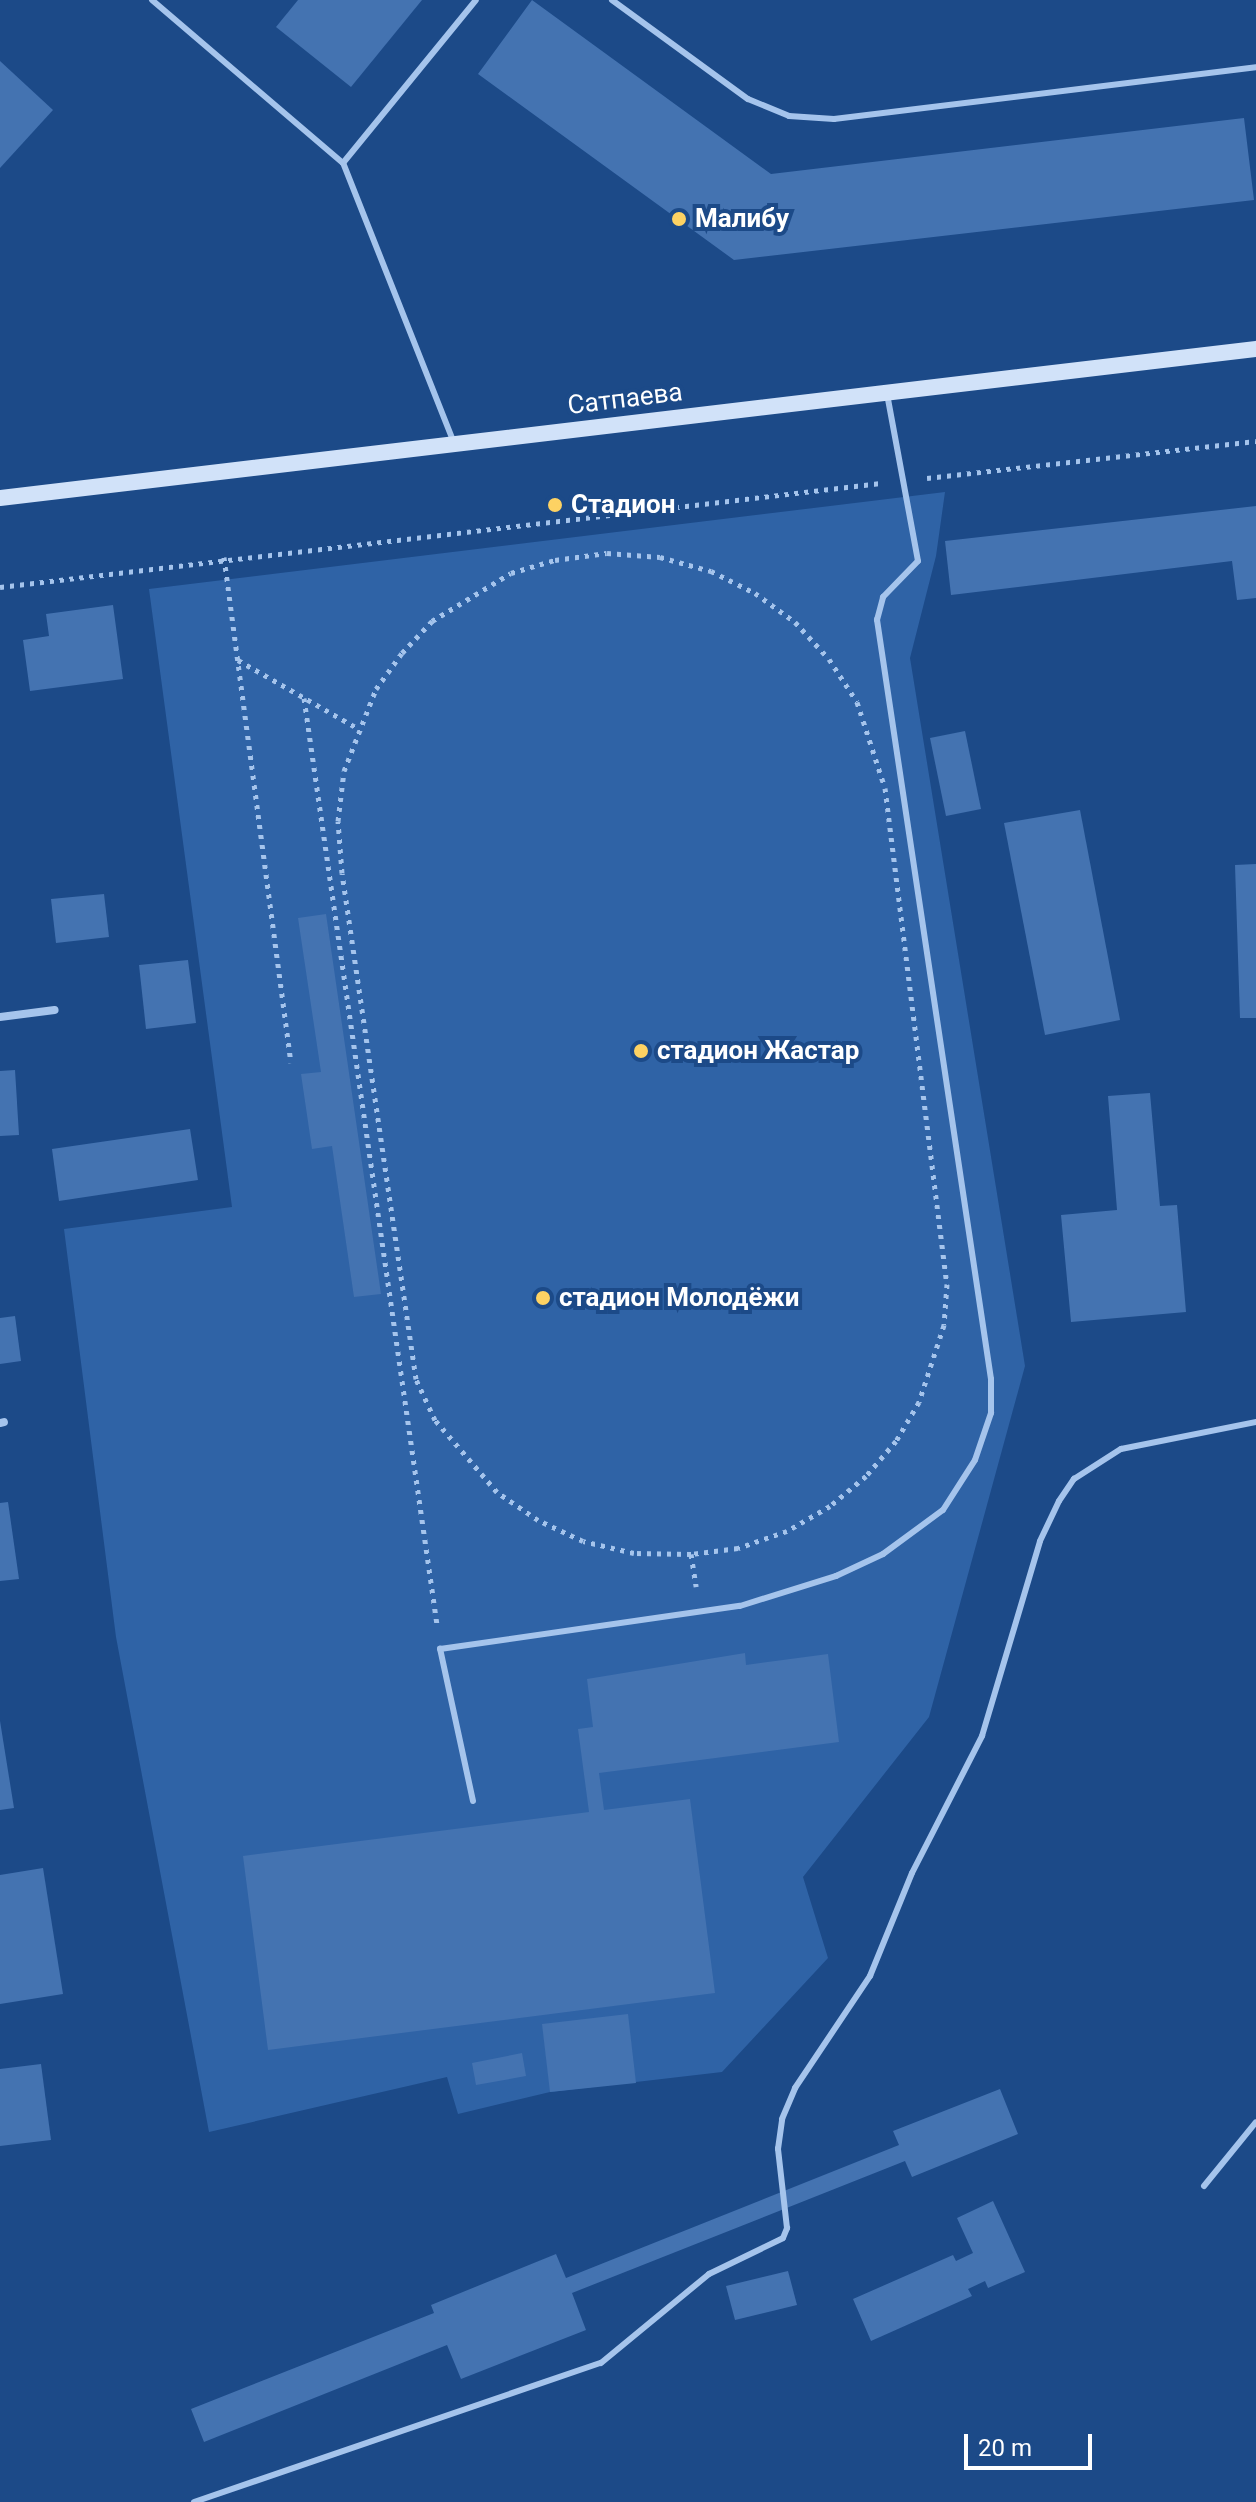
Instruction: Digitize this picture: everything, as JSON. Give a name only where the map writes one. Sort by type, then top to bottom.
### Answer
[{"type":"street","name":"Сатпаева","points":[[0,498],[1256,349]]},
{"type":"street","points":[[0,1017],[55,1010]]},
{"type":"lane","points":[[152,0],[343,163],[454,443]]},
{"type":"lane","points":[[343,163],[476,0]]},
{"type":"lane","points":[[612,0],[748,99],[789,116],[834,119],[1256,67]]},
{"type":"lane","points":[[473,1801],[440,1649],[740,1606],[823,1580],[883,1554],[943,1510],[975,1460],[991,1413],[991,1379],[877,620],[883,597],[918,561],[887,392]]},
{"type":"lane","points":[[194,2502],[601,2363],[709,2274],[783,2238],[787,2228],[778,2149],[782,2119],[795,2088],[870,1976],[912,1873],[982,1736],[1040,1541],[1059,1501],[1074,1479],[1121,1449],[1256,1422]]},
{"type":"lane","points":[[1204,2186],[1256,2122]]},
{"type":"path","points":[[0,587],[224,557],[1256,441]]},
{"type":"path","points":[[607,553],[660,557],[711,571],[755,593],[795,622],[829,659],[857,702],[885,788],[947,1284],[935,1362],[919,1402],[896,1441],[830,1506],[787,1531],[738,1548],[691,1554],[634,1553],[583,1541],[538,1520],[497,1492],[435,1420],[416,1379],[342,873],[338,821],[357,728],[402,653],[432,621],[469,594],[555,560],[607,553]]},
{"type":"path","points":[[224,557],[291,1063]]},
{"type":"path","points":[[238,660],[357,728]]},
{"type":"path","points":[[304,698],[440,1649]]},
{"type":"shaded area","name":"стадион Молодёжи","points":[[945,492],[936,556],[910,658],[1025,1366],[929,1717],[803,1877],[828,1958],[722,2072],[550,2092],[458,2114],[447,2077],[209,2132],[116,1637],[64,1229],[232,1207],[149,589]]},
{"type":"building","points":[[298,0],[422,0],[351,87],[276,27]]},
{"type":"building","points":[[532,0],[771,174],[1244,118],[1254,200],[734,260],[478,74]]},
{"type":"building","points":[[0,61],[53,110],[0,168]]},
{"type":"building","points":[[1256,506],[1256,598],[1237,600],[1232,561],[951,595],[945,541]]},
{"type":"building","points":[[113,605],[123,679],[30,691],[23,640],[49,636],[46,614]]},
{"type":"building","points":[[965,731],[981,809],[946,816],[930,738]]},
{"type":"building","points":[[1080,810],[1120,1020],[1045,1035],[1004,823]]},
{"type":"building","points":[[1256,864],[1256,1018],[1240,1018],[1235,865]]},
{"type":"building","points":[[104,894],[109,937],[56,943],[51,899]]},
{"type":"building","points":[[326,914],[381,1294],[354,1297],[332,1146],[312,1149],[301,1074],[321,1072],[298,918]]},
{"type":"building","points":[[188,960],[196,1023],[146,1029],[139,965]]},
{"type":"building","points":[[15,1070],[19,1135],[0,1136],[0,1071]]},
{"type":"building","points":[[1150,1093],[1160,1206],[1177,1205],[1186,1312],[1071,1322],[1061,1215],[1117,1210],[1108,1096]]},
{"type":"building","points":[[190,1129],[198,1180],[59,1201],[52,1149]]},
{"type":"building","points":[[15,1316],[21,1361],[0,1364],[0,1318]]},
{"type":"building","points":[[8,1502],[19,1579],[0,1581],[0,1503]]},
{"type":"building","points":[[745,1653],[746,1665],[828,1654],[839,1742],[599,1773],[604,1810],[690,1799],[715,1993],[268,2050],[243,1856],[589,1812],[578,1729],[593,1727],[587,1679]]},
{"type":"building","points":[[0,1721],[14,1808],[0,1810]]},
{"type":"building","points":[[43,1868],[63,1994],[0,2004],[0,1875]]},
{"type":"building","points":[[628,2014],[636,2083],[550,2092],[542,2024]]},
{"type":"building","points":[[522,2053],[526,2076],[476,2085],[472,2063]]},
{"type":"building","points":[[41,2064],[51,2140],[0,2146],[0,2069]]},
{"type":"building","points":[[1000,2089],[1018,2134],[912,2177],[905,2161],[572,2293],[586,2330],[461,2379],[447,2345],[204,2442],[191,2409],[434,2313],[431,2305],[556,2254],[566,2278],[899,2145],[893,2131]]},
{"type":"building","points":[[993,2201],[1025,2272],[988,2288],[985,2281],[968,2289],[972,2296],[871,2341],[853,2299],[953,2255],[956,2261],[973,2253],[957,2218]]},
{"type":"building","points":[[788,2271],[797,2305],[735,2320],[726,2286]]},
{"type":"place","name":"Малибу","points":[[679,219]]},
{"type":"place","name":"Стадион","points":[[555,505]]},
{"type":"place","name":"стадион Жастар","points":[[641,1051]]},
{"type":"place","name":"стадион Молодёжи","points":[[543,1298]]}]
